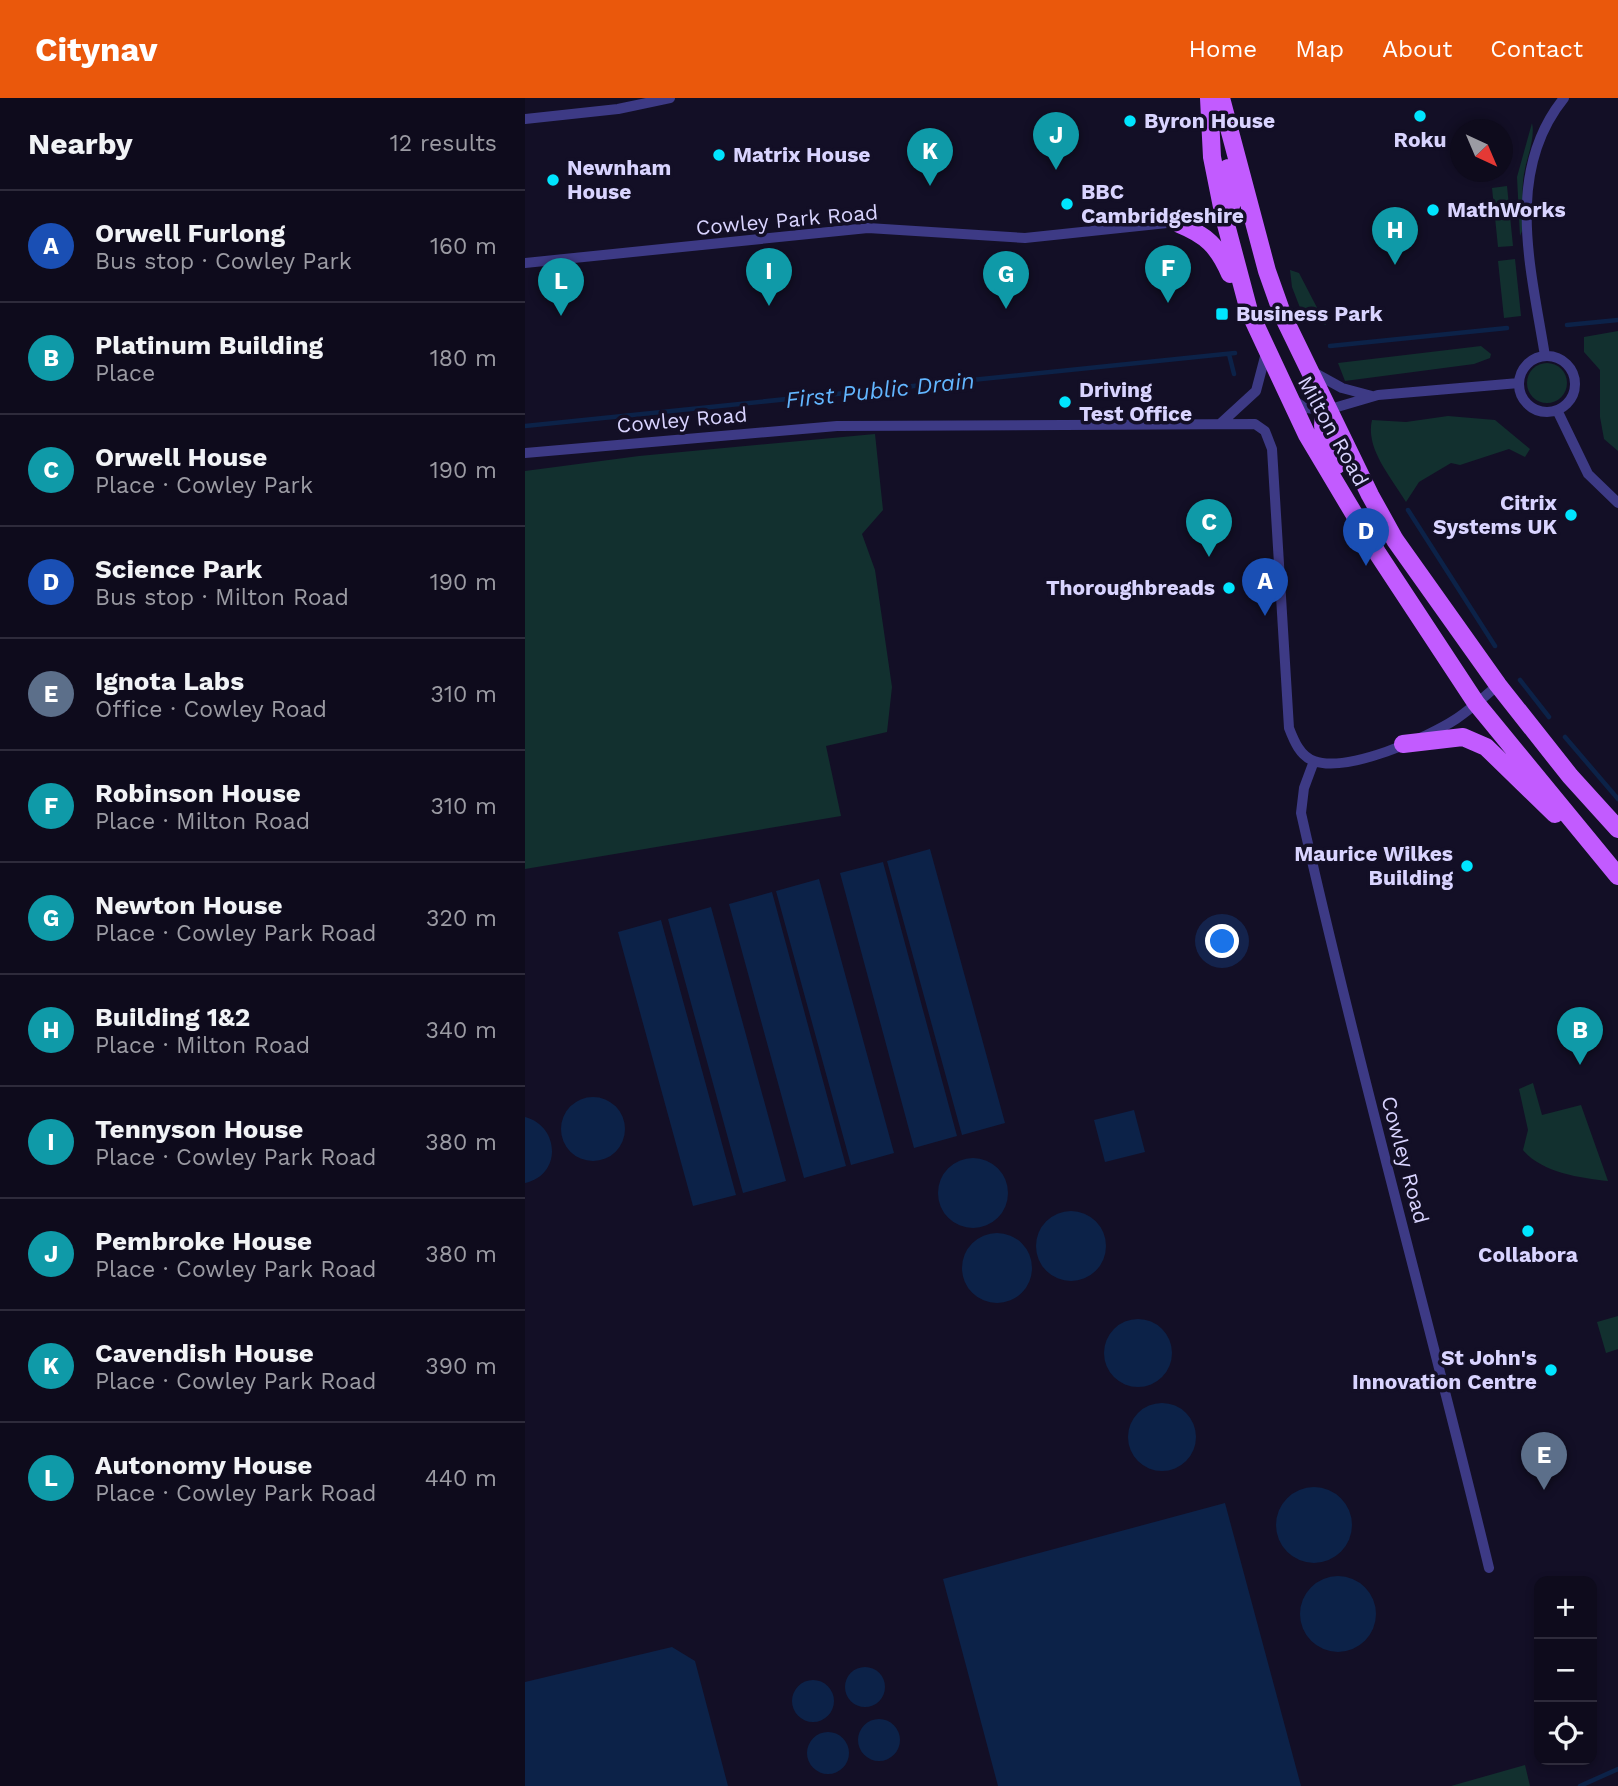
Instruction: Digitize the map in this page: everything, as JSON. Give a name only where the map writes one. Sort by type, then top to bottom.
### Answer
[{"type":"main road","name":"Milton Road","points":[[1209,98],[1212,157],[1224,217],[1249,311],[1307,435],[1378,554],[1476,703],[1618,876]]},
{"type":"main road","name":"Milton Road","points":[[1224,107],[1252,219],[1279,305],[1327,410],[1395,540],[1498,685],[1570,776],[1618,828]]},
{"type":"main road","points":[[1224,107],[1223,139],[1234,198],[1232,209],[1224,217]]},
{"type":"main road","points":[[1178,223],[1205,235],[1217,248],[1239,298],[1249,311]]},
{"type":"main road","points":[[1327,410],[1323,429],[1327,445],[1378,554]]},
{"type":"main road","points":[[1403,744],[1463,737],[1486,747],[1618,876]]},
{"type":"street","points":[[525,119],[618,108],[670,98]]},
{"type":"street","points":[[1545,356],[1525,196],[1539,137],[1548,119],[1564,98]]},
{"type":"street","points":[[1201,220],[1212,207],[1219,189]]},
{"type":"street","name":"Cowley Park Road","points":[[525,263],[868,228],[1025,237],[1224,217],[1252,219]]},
{"type":"street","points":[[1220,424],[1256,391],[1264,370],[1266,352]]},
{"type":"street","points":[[1545,356],[1554,356],[1569,366],[1576,382],[1571,399],[1557,410],[1539,411],[1531,407],[1521,392],[1519,383],[1525,367],[1545,356]]},
{"type":"street","points":[[1307,367],[1342,388],[1372,396]]},
{"type":"street","points":[[1289,398],[1305,408],[1327,410],[1372,396],[1519,383]]},
{"type":"street","points":[[1557,410],[1588,474],[1618,503]]},
{"type":"street","name":"Cowley Road","points":[[525,453],[837,426],[1248,424],[1265,431],[1272,449],[1289,728],[1298,749],[1314,761],[1304,788],[1301,813],[1345,1004],[1435,1343],[1489,1568]]},
{"type":"street","points":[[1314,761],[1350,763],[1403,744],[1454,720],[1498,685]]},
{"type":"green space","points":[[1532,123],[1532,137],[1523,182],[1524,217],[1520,236],[1517,177]]},
{"type":"green space","points":[[1507,186],[1513,246],[1498,247],[1492,188]]},
{"type":"green space","points":[[1515,259],[1521,316],[1504,318],[1498,261]]},
{"type":"green space","points":[[1290,270],[1299,273],[1326,325],[1304,318],[1292,287]]},
{"type":"green space","points":[[1618,331],[1618,451],[1604,439],[1600,417],[1600,370],[1584,352],[1584,337]]},
{"type":"green space","points":[[1481,346],[1491,354],[1490,358],[1474,364],[1345,381],[1338,363]]},
{"type":"green space","points":[[1547,363],[1561,369],[1567,383],[1561,397],[1547,403],[1533,397],[1527,383],[1533,369]]},
{"type":"green space","points":[[1448,416],[1495,420],[1530,449],[1525,457],[1509,449],[1460,465],[1451,463],[1419,482],[1406,502],[1376,452],[1372,442],[1372,420],[1406,422]]},
{"type":"green space","points":[[875,434],[883,510],[862,534],[875,570],[892,687],[887,732],[826,746],[841,816],[525,869],[525,471],[639,456]]},
{"type":"green space","points":[[1533,1083],[1542,1115],[1581,1105],[1608,1181],[1550,1169],[1523,1150],[1528,1130],[1519,1089]]},
{"type":"green space","points":[[1618,1316],[1618,1349],[1606,1353],[1597,1322]]},
{"type":"green space","points":[[1525,1765],[1530,1786],[1451,1786]]},
{"type":"water","points":[[930,849],[1005,1123],[962,1135],[887,861]]},
{"type":"water","points":[[883,862],[957,1136],[914,1148],[840,873]]},
{"type":"water","points":[[819,879],[894,1153],[851,1165],[776,891]]},
{"type":"water","points":[[772,892],[846,1166],[804,1178],[729,904]]},
{"type":"water","points":[[711,907],[786,1181],[743,1193],[668,919]]},
{"type":"water","points":[[661,920],[736,1195],[693,1206],[618,932]]},
{"type":"water","points":[[593,1097],[605,1099],[616,1106],[623,1117],[623,1141],[616,1152],[605,1159],[593,1161],[581,1159],[570,1152],[563,1141],[561,1129],[563,1117],[570,1106],[581,1099]]},
{"type":"water","points":[[1134,1110],[1145,1152],[1105,1162],[1094,1120]]},
{"type":"water","points":[[525,1117],[537,1122],[545,1130],[552,1150],[546,1171],[525,1183]]},
{"type":"water","points":[[973,1158],[998,1168],[1008,1193],[998,1218],[973,1228],[948,1218],[938,1193],[948,1168]]},
{"type":"water","points":[[1071,1211],[1096,1221],[1106,1246],[1096,1271],[1071,1281],[1046,1271],[1036,1246],[1046,1221]]},
{"type":"water","points":[[997,1233],[1016,1239],[1026,1249],[1032,1268],[1026,1287],[1016,1297],[997,1303],[978,1297],[968,1287],[962,1268],[968,1249],[978,1239]]},
{"type":"water","points":[[1138,1319],[1151,1322],[1162,1329],[1169,1340],[1172,1353],[1169,1366],[1162,1377],[1151,1384],[1138,1387],[1125,1384],[1114,1377],[1107,1366],[1104,1353],[1107,1340],[1114,1329],[1125,1322]]},
{"type":"water","points":[[1162,1403],[1175,1406],[1186,1413],[1193,1424],[1196,1437],[1193,1450],[1186,1461],[1175,1468],[1162,1471],[1149,1468],[1138,1461],[1131,1450],[1128,1437],[1131,1424],[1138,1413],[1149,1406]]},
{"type":"water","points":[[1314,1487],[1329,1490],[1341,1498],[1349,1510],[1352,1525],[1349,1540],[1341,1552],[1329,1560],[1314,1563],[1299,1560],[1287,1552],[1279,1540],[1276,1525],[1279,1510],[1287,1498],[1299,1490]]},
{"type":"water","points":[[1225,1503],[1301,1786],[998,1786],[943,1579]]},
{"type":"water","points":[[1338,1576],[1353,1579],[1365,1587],[1373,1599],[1376,1614],[1373,1629],[1365,1641],[1353,1649],[1338,1652],[1323,1649],[1311,1641],[1303,1629],[1300,1614],[1303,1599],[1311,1587],[1323,1579]]},
{"type":"water","points":[[672,1647],[695,1661],[728,1786],[525,1786],[525,1682]]},
{"type":"water","points":[[865,1667],[873,1668],[879,1673],[884,1679],[884,1695],[879,1701],[873,1706],[865,1707],[857,1706],[851,1701],[846,1695],[845,1687],[846,1679],[851,1673],[857,1668]]},
{"type":"water","points":[[813,1680],[828,1686],[834,1701],[828,1716],[813,1722],[798,1716],[792,1701],[798,1686]]},
{"type":"water","points":[[879,1719],[894,1725],[900,1740],[894,1755],[879,1761],[864,1755],[858,1740],[864,1725]]},
{"type":"water","points":[[828,1732],[843,1738],[849,1753],[843,1768],[828,1774],[813,1768],[807,1753],[813,1738]]},
{"type":"waterway","name":"First Public Drain","points":[[1567,325],[1618,320]]},
{"type":"waterway","points":[[1330,346],[1507,328]]},
{"type":"waterway","name":"First Public Drain","points":[[525,426],[1235,353]]},
{"type":"waterway","points":[[1229,354],[1234,374]]},
{"type":"waterway","points":[[1408,510],[1495,646]]},
{"type":"waterway","points":[[1520,680],[1549,717]]},
{"type":"waterway","points":[[1565,737],[1618,799]]},
{"type":"waterway","points":[[1580,1786],[1618,1769]]},
{"type":"place","name":"Roku","points":[[1420,116]]},
{"type":"place","name":"Byron House","points":[[1130,121]]},
{"type":"place","name":"Matrix House","points":[[719,155]]},
{"type":"place","name":"Pembroke House","points":[[1056,170]]},
{"type":"place","name":"Newnham House","points":[[553,180]]},
{"type":"place","name":"Cavendish House","points":[[930,186]]},
{"type":"place","name":"BBC Cambridgeshire","points":[[1067,204]]},
{"type":"place","name":"MathWorks","points":[[1433,210]]},
{"type":"place","name":"Building 1&2","points":[[1395,265]]},
{"type":"place","name":"Robinson House","points":[[1168,303]]},
{"type":"place","name":"Tennyson House","points":[[769,306]]},
{"type":"place","name":"Newton House","points":[[1006,309]]},
{"type":"place","name":"Business Park","points":[[1222,314]]},
{"type":"place","name":"Autonomy House","points":[[561,316]]},
{"type":"place","name":"Driving Test Office","points":[[1065,402]]},
{"type":"place","name":"Citrix Systems UK","points":[[1571,515]]},
{"type":"place","name":"Orwell House","points":[[1209,557]]},
{"type":"place","name":"Science Park","points":[[1366,566]]},
{"type":"place","name":"Thoroughbreads","points":[[1229,588]]},
{"type":"place","name":"Orwell Furlong","points":[[1265,616]]},
{"type":"place","name":"Maurice Wilkes Building","points":[[1467,866]]},
{"type":"place","name":"Platinum Building","points":[[1580,1065]]},
{"type":"place","name":"Collabora","points":[[1528,1231]]},
{"type":"place","name":"St John's Innovation Centre","points":[[1551,1370]]},
{"type":"place","name":"Ignota Labs","points":[[1544,1490]]}]
